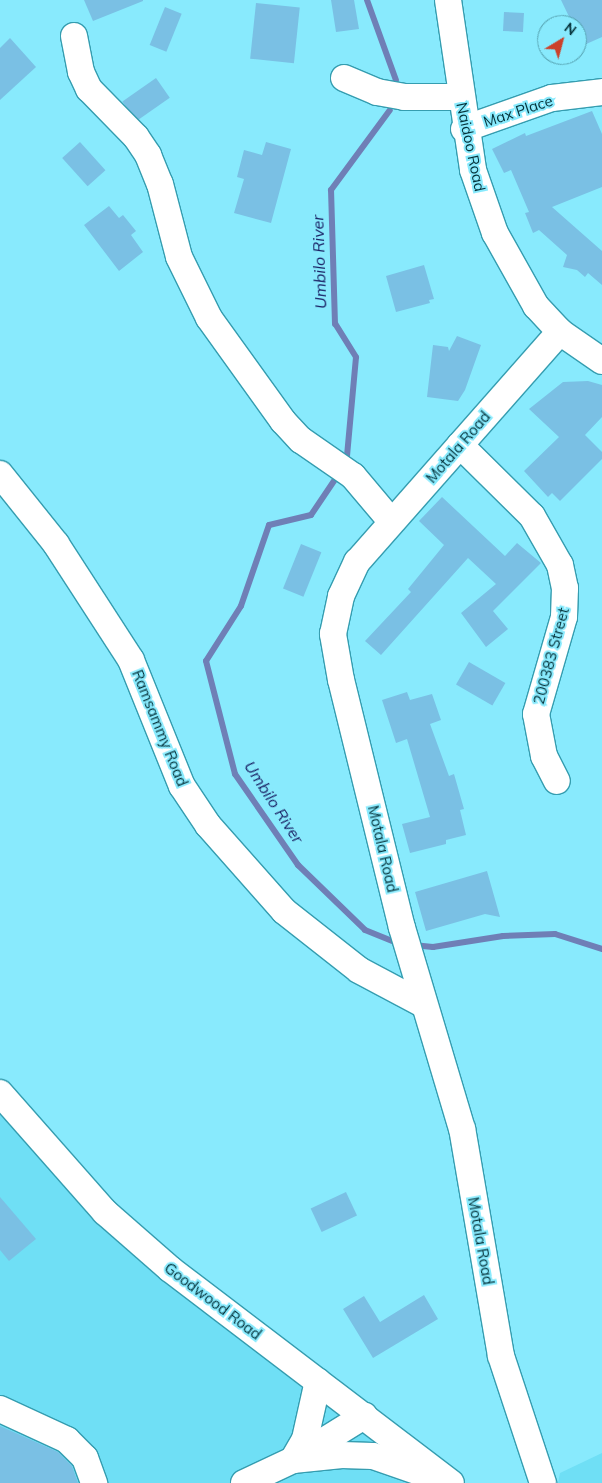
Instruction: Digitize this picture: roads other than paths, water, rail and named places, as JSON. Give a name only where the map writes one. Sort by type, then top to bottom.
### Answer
[{"type":"street","name":"Naidoo Road","points":[[448,0],[464,129],[472,170],[495,234],[536,306],[560,332]]},
{"type":"street","points":[[74,36],[81,72],[89,89],[136,137],[148,155],[160,184],[179,258],[209,318],[283,422],[301,440],[353,476],[390,521]]},
{"type":"street","points":[[344,78],[377,92],[404,97],[460,97]]},
{"type":"street","name":"Max Place","points":[[464,129],[552,98],[602,92]]},
{"type":"street","points":[[560,332],[602,361]]},
{"type":"street","name":"Motala Road","points":[[543,1483],[501,1356],[462,1130],[423,1004],[402,928],[341,680],[334,634],[340,596],[348,579],[390,521],[560,332]]},
{"type":"street","name":"200383 Street","points":[[460,445],[532,516],[560,564],[565,588],[564,617],[536,714],[544,756],[557,781]]},
{"type":"street","name":"Ramsammy Road","points":[[0,474],[56,544],[131,660],[182,786],[208,826],[284,911],[359,970],[423,1004]]},
{"type":"street","name":"Goodwood Road","points":[[0,1093],[106,1212],[170,1269],[451,1483]]},
{"type":"street","points":[[293,1460],[305,1439],[318,1381]]},
{"type":"street","points":[[0,1410],[67,1440],[85,1458],[94,1483]]},
{"type":"street","points":[[244,1483],[293,1460],[364,1416]]},
{"type":"street","points":[[293,1460],[373,1456],[408,1466],[444,1483]]},
{"type":"waterway","name":"Umbilo River","points":[[367,0],[396,80]]},
{"type":"waterway","name":"Umbilo River","points":[[347,456],[356,357],[335,324],[331,190],[390,110]]},
{"type":"waterway","name":"Umbilo River","points":[[338,475],[311,515],[269,525],[241,606],[206,661],[235,774],[298,865],[365,930],[400,944]]},
{"type":"waterway","name":"Umbilo River","points":[[413,945],[433,947],[503,936],[555,934],[602,949]]}]
